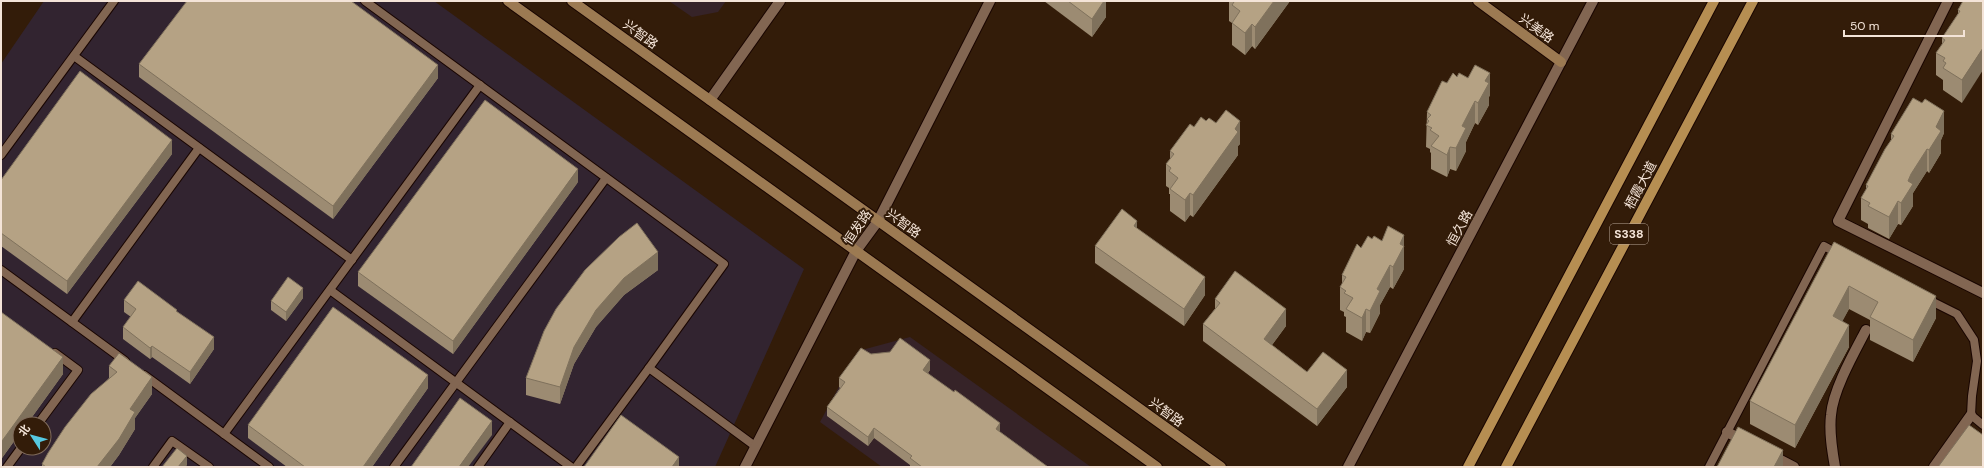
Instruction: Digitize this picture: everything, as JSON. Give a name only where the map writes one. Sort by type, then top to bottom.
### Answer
[{"type":"main road","points":[[508,1],[1156,467]]},
{"type":"main road","name":"兴智路","points":[[572,1],[1221,467]]},
{"type":"main road","name":"兴美路","points":[[1478,1],[1561,62]]},
{"type":"main road","name":"栖霞大道","points":[[1468,467],[1714,1]]},
{"type":"main road","name":"栖霞大道","points":[[1506,467],[1752,1]]},
{"type":"street","points":[[710,100],[780,1]]},
{"type":"street","name":"恒发路","points":[[745,467],[856,251],[878,221],[990,1]]},
{"type":"street","name":"恒久路","points":[[1348,467],[1594,1]]},
{"type":"street","points":[[1948,1],[1838,222],[1983,293]]},
{"type":"street","points":[[1835,467],[1831,445],[1831,414],[1843,375],[1866,330]]},
{"type":"street","points":[[1934,467],[1971,415]]},
{"type":"street","points":[[1727,432],[1794,467]]},
{"type":"lane","points":[[1,155],[114,1]]},
{"type":"lane","points":[[365,1],[724,264],[576,467]]},
{"type":"lane","points":[[74,56],[352,260]]},
{"type":"lane","points":[[224,434],[480,85]]},
{"type":"lane","points":[[72,322],[199,148]]},
{"type":"lane","points":[[394,467],[606,178]]},
{"type":"lane","points":[[1708,467],[1824,246],[1845,257]]},
{"type":"lane","points":[[1,270],[270,467]]},
{"type":"lane","points":[[330,290],[571,467]]},
{"type":"lane","points":[[1922,296],[1957,314],[1974,340],[1977,361],[1971,415],[1983,425]]},
{"type":"lane","points":[[44,416],[78,370],[46,347]]},
{"type":"lane","points":[[648,368],[755,446]]},
{"type":"lane","points":[[478,467],[510,422]]},
{"type":"lane","points":[[153,467],[172,440],[209,467]]},
{"type":"lane","points":[[7,467],[15,456]]},
{"type":"shaded area","points":[[44,1],[434,1],[804,269],[715,467],[1,467],[1,64]]},
{"type":"shaded area","points":[[669,1],[726,1],[718,12],[692,17]]},
{"type":"shaded area","points":[[910,337],[1091,467],[882,467],[820,422],[858,351]]},
{"type":"building","points":[[187,1],[351,1],[438,65],[333,206],[139,64]]},
{"type":"building","points":[[1068,1],[1104,1],[1092,19]]},
{"type":"building","points":[[1232,1],[1274,1],[1255,27],[1252,24],[1245,33],[1232,23],[1240,11],[1232,5],[1234,2]]},
{"type":"building","points":[[1963,1],[1983,1],[1983,48],[1962,80],[1943,68],[1946,63],[1943,61],[1945,58],[1936,53],[1945,40],[1942,38],[1960,11],[1958,10]]},
{"type":"building","points":[[1475,65],[1490,73],[1485,81],[1489,83],[1478,103],[1475,101],[1462,126],[1466,128],[1456,148],[1450,147],[1447,155],[1431,146],[1439,136],[1430,130],[1432,128],[1426,125],[1429,121],[1427,119],[1431,115],[1427,112],[1442,81],[1447,83],[1453,73],[1457,77],[1459,73],[1468,78]]},
{"type":"building","points":[[80,71],[172,140],[67,281],[1,233],[1,180]]},
{"type":"building","points":[[1913,98],[1922,103],[1925,99],[1944,111],[1936,127],[1941,131],[1911,174],[1908,181],[1913,184],[1901,203],[1898,201],[1889,217],[1868,206],[1870,203],[1861,198],[1868,186],[1866,185],[1885,149],[1894,136],[1891,134]]},
{"type":"building","points":[[485,100],[578,169],[453,341],[358,272]]},
{"type":"building","points":[[1226,110],[1240,121],[1235,129],[1238,132],[1193,195],[1190,193],[1185,200],[1170,189],[1178,178],[1169,171],[1171,168],[1166,164],[1174,154],[1170,151],[1190,124],[1194,127],[1201,117],[1206,121],[1209,118],[1216,123]]},
{"type":"building","points":[[1122,209],[1137,221],[1134,226],[1205,277],[1184,309],[1095,246]]},
{"type":"building","points":[[637,223],[658,252],[624,278],[596,310],[574,347],[560,387],[526,378],[544,331],[556,309],[585,270],[619,237]]},
{"type":"building","points":[[1388,226],[1404,235],[1400,244],[1404,246],[1393,267],[1390,265],[1377,289],[1380,291],[1370,311],[1366,309],[1362,318],[1346,309],[1353,298],[1344,293],[1346,291],[1340,287],[1346,277],[1342,275],[1357,244],[1361,248],[1368,236],[1372,239],[1374,236],[1382,241]]},
{"type":"building","points":[[1834,242],[1936,296],[1913,340],[1870,317],[1878,302],[1849,286],[1833,316],[1849,325],[1795,425],[1750,401]]},
{"type":"building","points":[[1235,271],[1286,309],[1264,339],[1307,372],[1323,352],[1347,370],[1317,409],[1203,324],[1220,303],[1215,299]]},
{"type":"building","points":[[288,277],[303,288],[286,312],[271,301]]},
{"type":"building","points":[[138,281],[177,310],[176,311],[214,337],[190,372],[152,346],[150,348],[123,327],[136,309],[124,300]]},
{"type":"building","points":[[333,307],[428,375],[363,467],[305,467],[248,425]]},
{"type":"building","points":[[1,312],[63,357],[20,416],[12,416],[12,427],[1,441]]},
{"type":"building","points":[[900,338],[930,360],[923,370],[954,392],[955,390],[1000,423],[996,429],[1048,467],[922,467],[910,458],[912,456],[874,428],[868,437],[827,407],[845,382],[839,378],[861,348],[871,354],[890,352]]},
{"type":"building","points":[[119,353],[152,377],[130,409],[135,412],[119,439],[97,467],[46,467],[42,464],[46,456],[52,456],[52,447],[65,427],[91,394],[117,372],[109,366]]},
{"type":"building","points":[[460,398],[492,421],[459,467],[411,467]]},
{"type":"building","points":[[621,415],[679,457],[672,467],[584,467]]},
{"type":"building","points":[[1969,425],[1983,435],[1983,467],[1938,467]]},
{"type":"building","points":[[1738,427],[1783,450],[1774,467],[1717,467]]},
{"type":"building","points":[[177,448],[187,456],[178,467],[162,467]]}]
